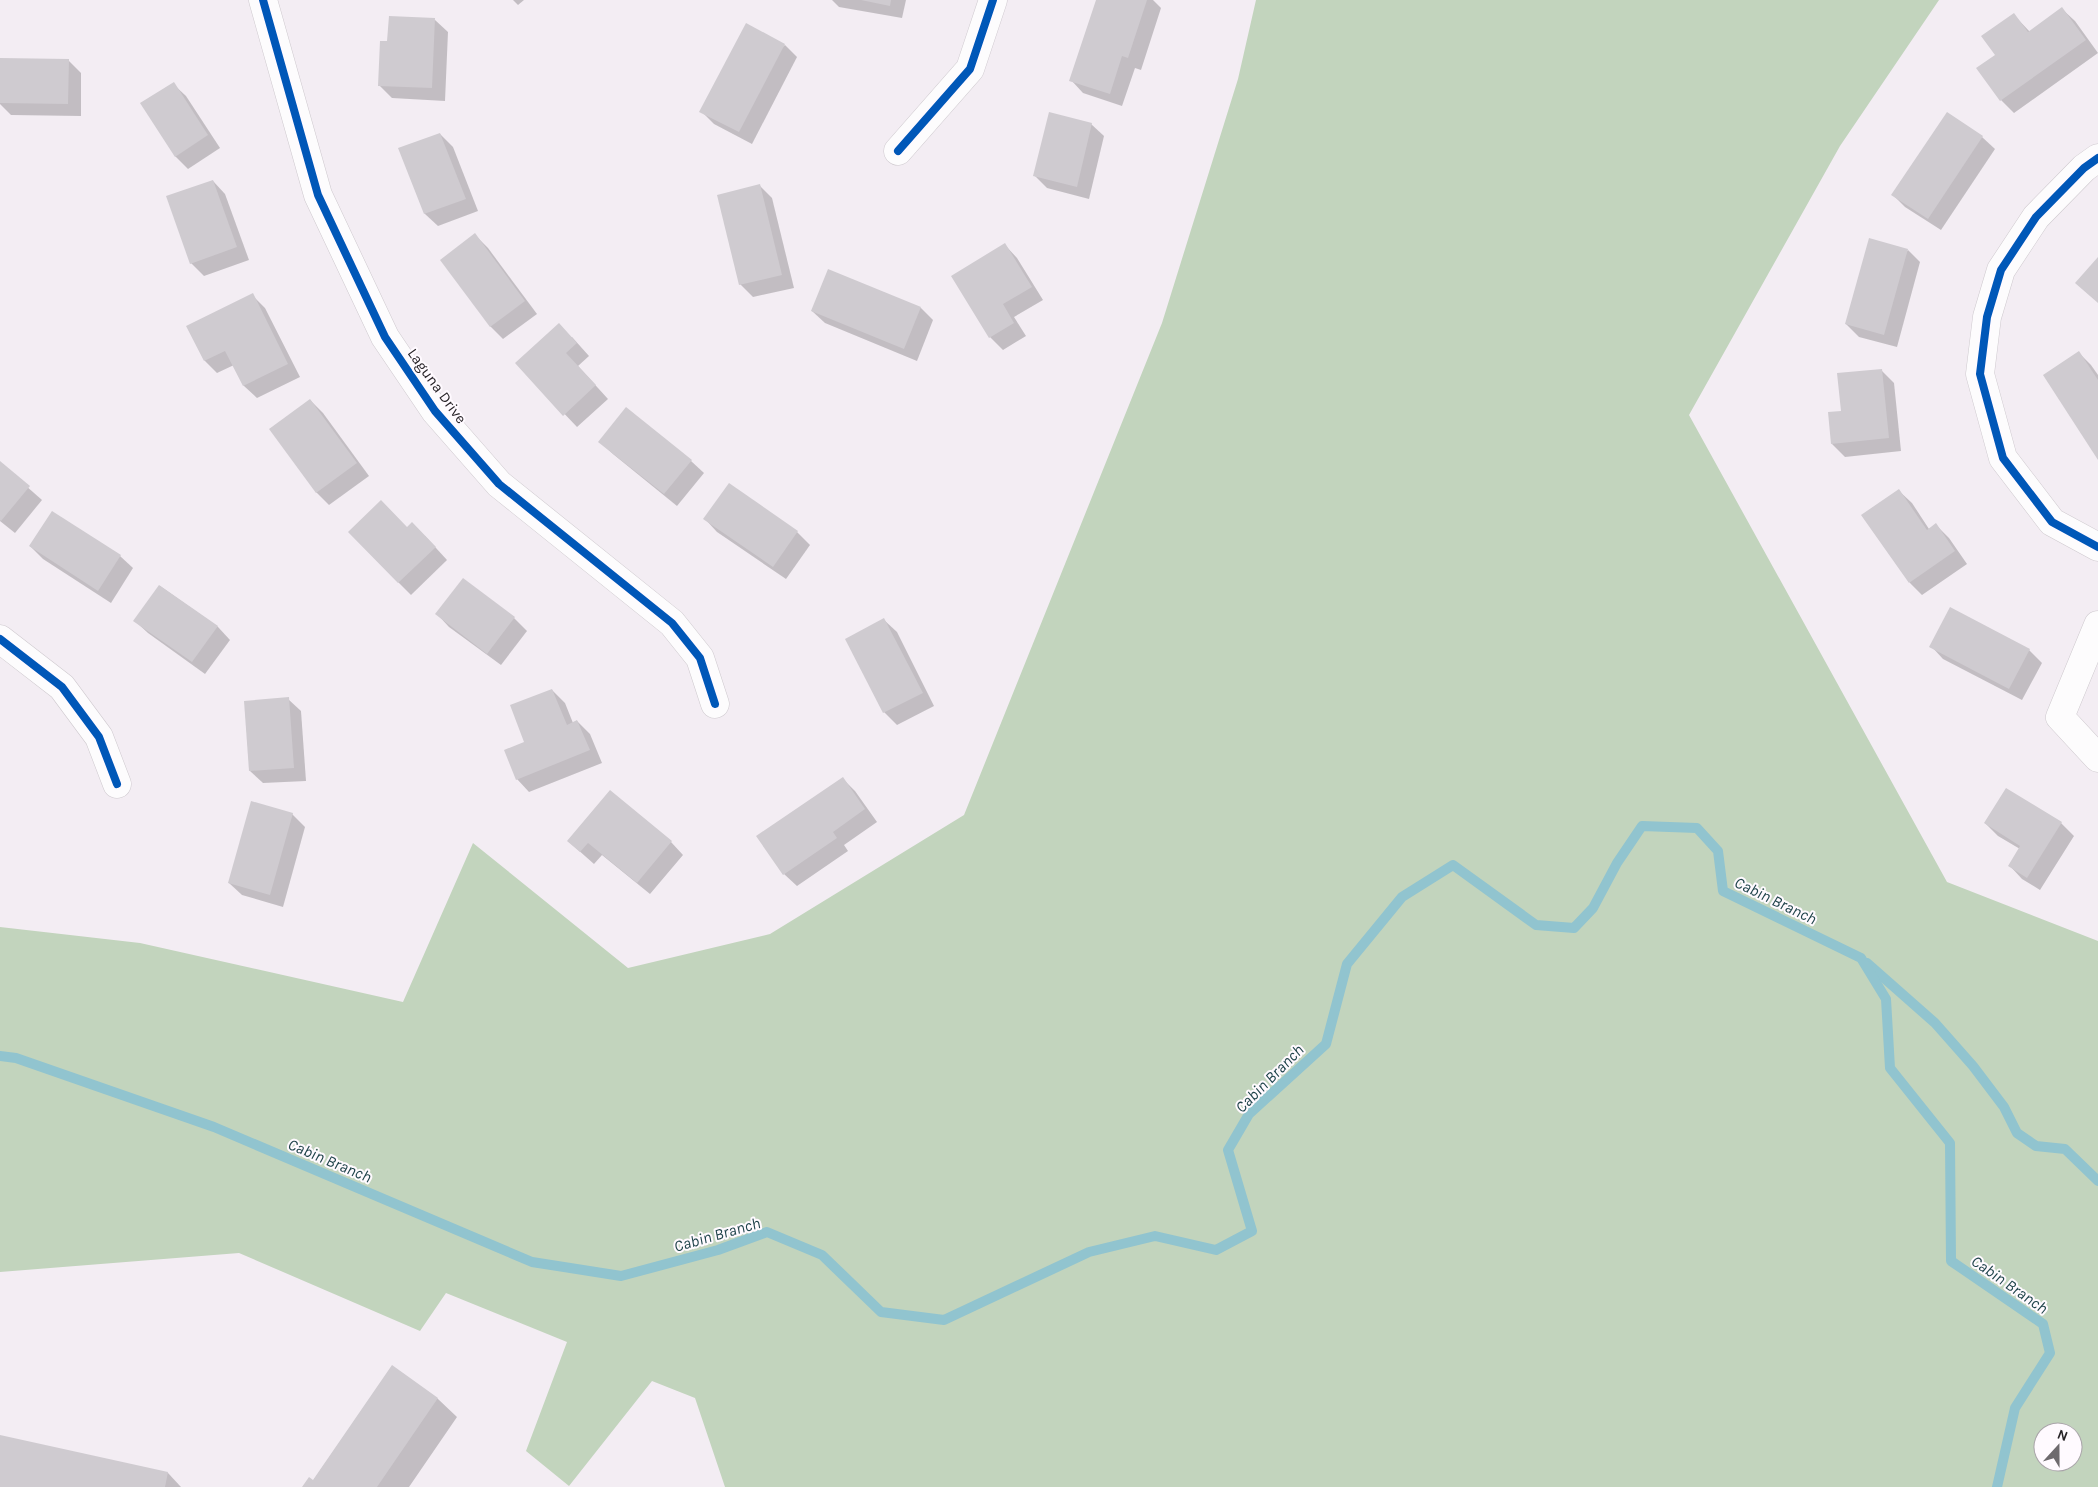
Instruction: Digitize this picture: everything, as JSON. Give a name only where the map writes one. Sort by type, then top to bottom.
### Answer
[{"type":"street","name":"Laguna Drive","points":[[263,0],[318,195],[385,337],[435,411],[499,484],[672,624],[700,658],[715,704]]},
{"type":"street","points":[[898,151],[970,69],[993,0]]},
{"type":"street","points":[[2098,158],[2084,168],[2036,217],[2001,270],[1987,317],[1980,374],[2003,458],[2052,522],[2098,547]]},
{"type":"street","points":[[2098,625],[2060,718],[2098,758]]},
{"type":"street","points":[[0,639],[62,687],[99,737],[117,784]]},
{"type":"green space","points":[[1256,0],[1939,0],[1840,146],[1689,415],[1947,882],[2098,941],[2098,1487],[725,1487],[695,1398],[652,1381],[569,1486],[526,1451],[567,1342],[446,1293],[420,1331],[239,1253],[0,1272],[0,927],[140,943],[403,1002],[473,843],[628,968],[770,934],[964,815],[1162,323],[1238,79]]},
{"type":"building","points":[[861,0],[891,0],[890,6]]},
{"type":"building","points":[[1096,0],[1147,0],[1128,58],[1122,56],[1110,94],[1069,81]]},
{"type":"building","points":[[2062,7],[2086,40],[2000,101],[1976,68],[1995,55],[1981,36],[2014,13],[2028,32]]},
{"type":"building","points":[[389,16],[435,18],[432,88],[378,86],[380,41],[387,41]]},
{"type":"building","points":[[746,23],[785,44],[739,132],[699,112]]},
{"type":"building","points":[[0,58],[69,59],[68,104],[0,103]]},
{"type":"building","points":[[174,82],[208,135],[175,157],[140,103]]},
{"type":"building","points":[[1049,112],[1092,123],[1077,187],[1033,176]]},
{"type":"building","points":[[1947,112],[1983,136],[1928,219],[1891,195]]},
{"type":"building","points":[[440,133],[466,199],[424,214],[398,148]]},
{"type":"building","points":[[213,180],[237,247],[190,264],[166,196]]},
{"type":"building","points":[[760,184],[782,275],[739,285],[717,195]]},
{"type":"building","points":[[475,233],[525,301],[490,327],[440,260]]},
{"type":"building","points":[[1869,238],[1908,249],[1884,335],[1845,324]]},
{"type":"building","points":[[1005,243],[1032,287],[1003,304],[1014,323],[989,338],[951,276]]},
{"type":"building","points":[[2098,257],[2098,303],[2075,283]]},
{"type":"building","points":[[828,269],[921,307],[904,349],[811,311]]},
{"type":"building","points":[[253,293],[288,364],[243,386],[225,351],[204,361],[186,326]]},
{"type":"building","points":[[559,323],[577,343],[566,353],[596,385],[563,416],[515,363]]},
{"type":"building","points":[[2079,351],[2098,380],[2098,460],[2043,375]]},
{"type":"building","points":[[1882,369],[1889,438],[1831,444],[1828,412],[1841,411],[1837,373]]},
{"type":"building","points":[[310,399],[357,463],[316,493],[269,429]]},
{"type":"building","points":[[626,407],[692,460],[664,494],[598,442]]},
{"type":"building","points":[[0,461],[30,486],[1,521],[0,520]]},
{"type":"building","points":[[729,483],[798,531],[773,567],[703,519]]},
{"type":"building","points":[[1899,489],[1927,530],[1936,523],[1955,551],[1909,583],[1861,515]]},
{"type":"building","points":[[381,500],[407,527],[412,522],[436,547],[398,583],[348,532]]},
{"type":"building","points":[[52,511],[121,555],[98,591],[29,546]]},
{"type":"building","points":[[463,578],[515,617],[487,654],[435,614]]},
{"type":"building","points":[[159,585],[218,626],[192,662],[133,621]]},
{"type":"building","points":[[1950,607],[2030,649],[2009,689],[1929,647]]},
{"type":"building","points":[[884,618],[923,693],[883,713],[845,639]]},
{"type":"building","points":[[552,689],[567,725],[577,720],[590,750],[516,780],[504,750],[524,742],[510,705]]},
{"type":"building","points":[[289,697],[294,768],[249,771],[244,701]]},
{"type":"building","points":[[843,777],[865,809],[833,832],[837,838],[783,875],[756,836]]},
{"type":"building","points":[[2006,788],[2062,822],[2027,878],[2008,866],[2020,846],[1984,823]]},
{"type":"building","points":[[610,790],[672,841],[637,883],[588,843],[580,852],[567,841]]},
{"type":"building","points":[[251,801],[293,813],[270,895],[228,883]]},
{"type":"building","points":[[392,1365],[438,1398],[377,1487],[302,1487],[309,1477],[313,1480]]},
{"type":"building","points":[[0,1435],[168,1472],[165,1487],[0,1487]]},
{"type":"waterway","name":"Cabin Branch","points":[[0,1056],[16,1058],[214,1127],[532,1262],[621,1276],[718,1250],[767,1232],[822,1255],[881,1312],[944,1320],[1089,1252],[1155,1236],[1216,1250],[1252,1231],[1228,1150],[1249,1114],[1326,1044],[1347,964],[1402,897],[1453,865],[1536,925],[1574,928],[1593,908],[1617,863],[1642,826],[1697,828],[1718,851],[1723,891],[1861,958],[1886,999],[1890,1068],[1950,1143],[1951,1261],[2043,1324],[2050,1353],[2015,1408],[1997,1487]]},
{"type":"waterway","points":[[1867,963],[1935,1023],[1973,1066],[2004,1107],[2017,1133],[2036,1146],[2065,1149],[2098,1181]]},
{"type":"cycle path","points":[[263,0],[318,195],[385,337],[435,411],[499,484],[672,623],[700,658],[715,704]]},
{"type":"cycle path","points":[[898,151],[970,69],[993,0]]},
{"type":"cycle path","points":[[2098,158],[2084,168],[2036,217],[2001,270],[1987,317],[1980,374],[2003,458],[2052,522],[2098,547]]},
{"type":"cycle path","points":[[0,639],[62,687],[99,737],[117,784]]}]
